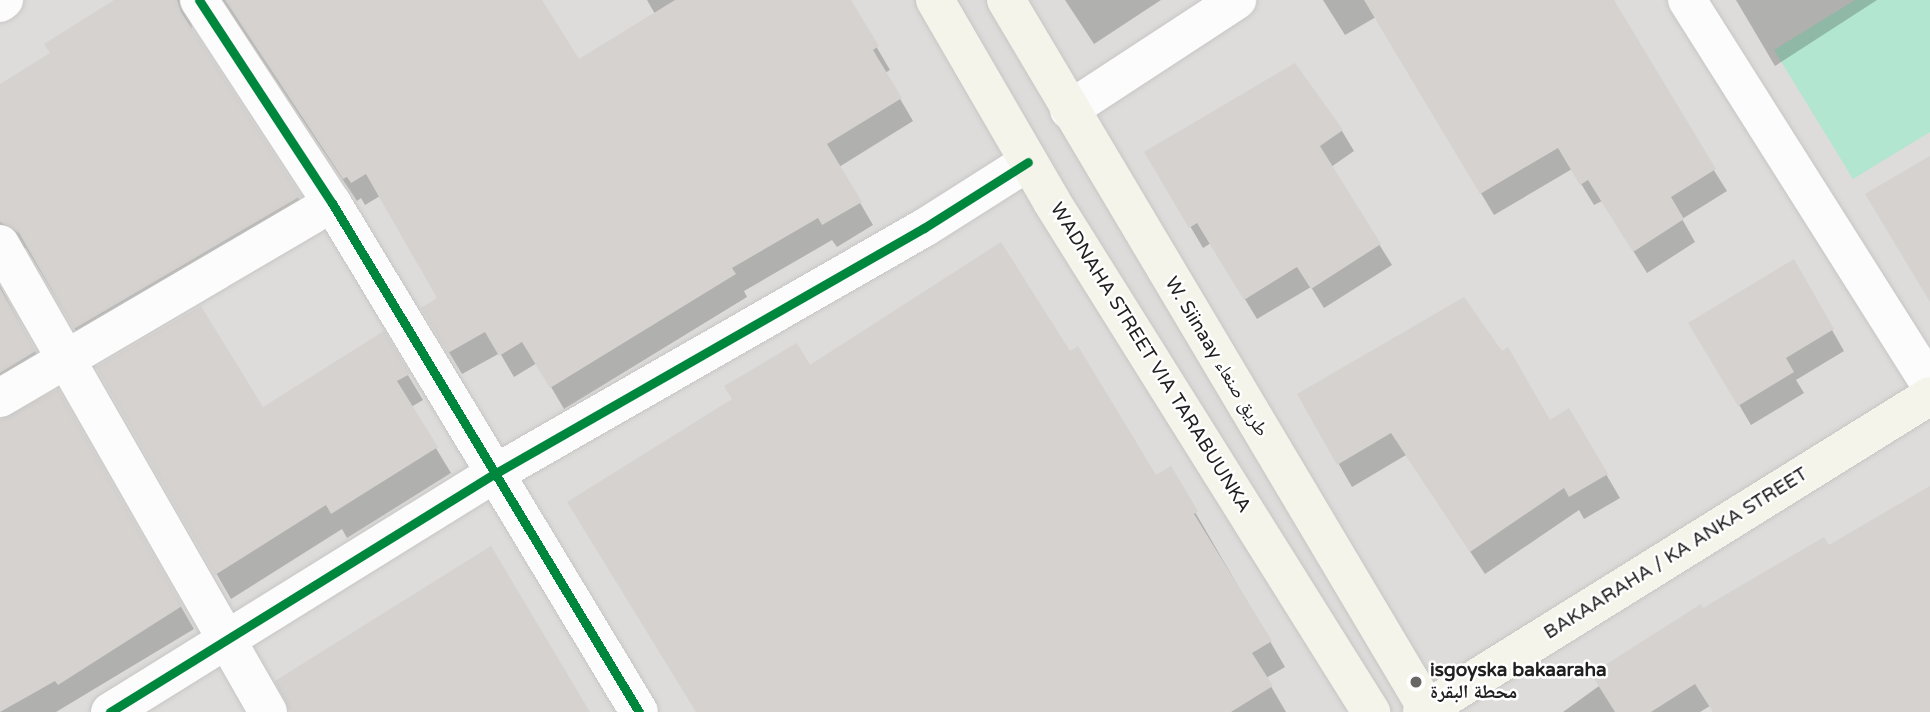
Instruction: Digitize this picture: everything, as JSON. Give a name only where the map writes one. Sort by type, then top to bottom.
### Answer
[{"type":"main road","name":"WADNAHA STREET VIA TARABUUNKA","points":[[935,0],[1028,162],[1371,712]]},
{"type":"main road","name":"W. Siinaay طريق صنعاء","points":[[1006,0],[1426,711]]},
{"type":"main road","name":"BAKAARAHA / KA ANKA STREET","points":[[1426,711],[1930,396]]},
{"type":"street","points":[[199,0],[331,203],[639,712]]},
{"type":"street","points":[[1069,110],[1237,0]]},
{"type":"street","points":[[1687,0],[1930,384]]},
{"type":"street","points":[[110,712],[496,473],[925,228],[1028,162]]},
{"type":"street","points":[[0,398],[331,203]]},
{"type":"street","points":[[0,244],[69,359],[268,712]]},
{"type":"shaded area","points":[[0,0],[1930,0],[1930,712],[0,712]]},
{"type":"green space","points":[[1855,0],[1930,0],[1930,132],[1853,179],[1774,50]]},
{"type":"building","points":[[114,0],[177,0],[181,12],[301,196],[74,329],[19,233],[0,222],[0,84],[50,53],[44,44]]},
{"type":"building","points":[[225,0],[542,0],[579,59],[675,0],[851,0],[879,46],[873,50],[902,98],[827,144],[862,202],[822,225],[818,218],[732,268],[736,274],[550,388],[522,342],[499,356],[485,332],[448,353],[421,308],[437,298],[366,174],[351,183],[347,177],[343,179]]},
{"type":"building","points":[[1364,0],[1614,0],[1716,169],[1671,197],[1684,219],[1633,252],[1588,180],[1580,185],[1558,148],[1480,194]]},
{"type":"building","points":[[1295,63],[1343,130],[1320,146],[1381,244],[1311,289],[1297,267],[1244,300],[1197,223],[1189,228],[1144,152]]},
{"type":"building","points":[[1930,156],[1930,302],[1865,194]]},
{"type":"building","points":[[1001,242],[1070,351],[1078,346],[1156,475],[1171,466],[1198,511],[1194,514],[1272,641],[1252,653],[1273,686],[1231,712],[696,712],[567,502],[732,399],[724,386],[797,343],[810,365]]},
{"type":"building","points":[[1794,259],[1834,329],[1786,358],[1794,372],[1738,406],[1688,323]]},
{"type":"building","points":[[0,288],[36,351],[0,373]]},
{"type":"building","points":[[1464,297],[1502,351],[1508,347],[1550,420],[1569,408],[1608,474],[1569,497],[1564,488],[1470,552],[1391,433],[1337,465],[1297,394]]},
{"type":"building","points":[[201,306],[263,407],[384,331],[410,374],[397,381],[438,447],[331,514],[326,505],[215,575],[96,367]]},
{"type":"building","points":[[58,389],[182,606],[58,685],[55,681],[0,712],[0,420]]},
{"type":"building","points":[[1930,486],[1930,712],[1713,712],[1695,684],[1651,712],[1615,712],[1591,674],[1701,604],[1703,608],[1824,537],[1829,545]]},
{"type":"building","points":[[491,546],[590,712],[290,712],[275,681]]},
{"type":"cycle path","points":[[199,0],[332,203],[639,712]]},
{"type":"cycle path","points":[[110,712],[496,473],[924,228],[1028,162]]},
{"type":"place","name":"isgoyska bakaaraha محطة البقرة","points":[[1416,682]]}]
